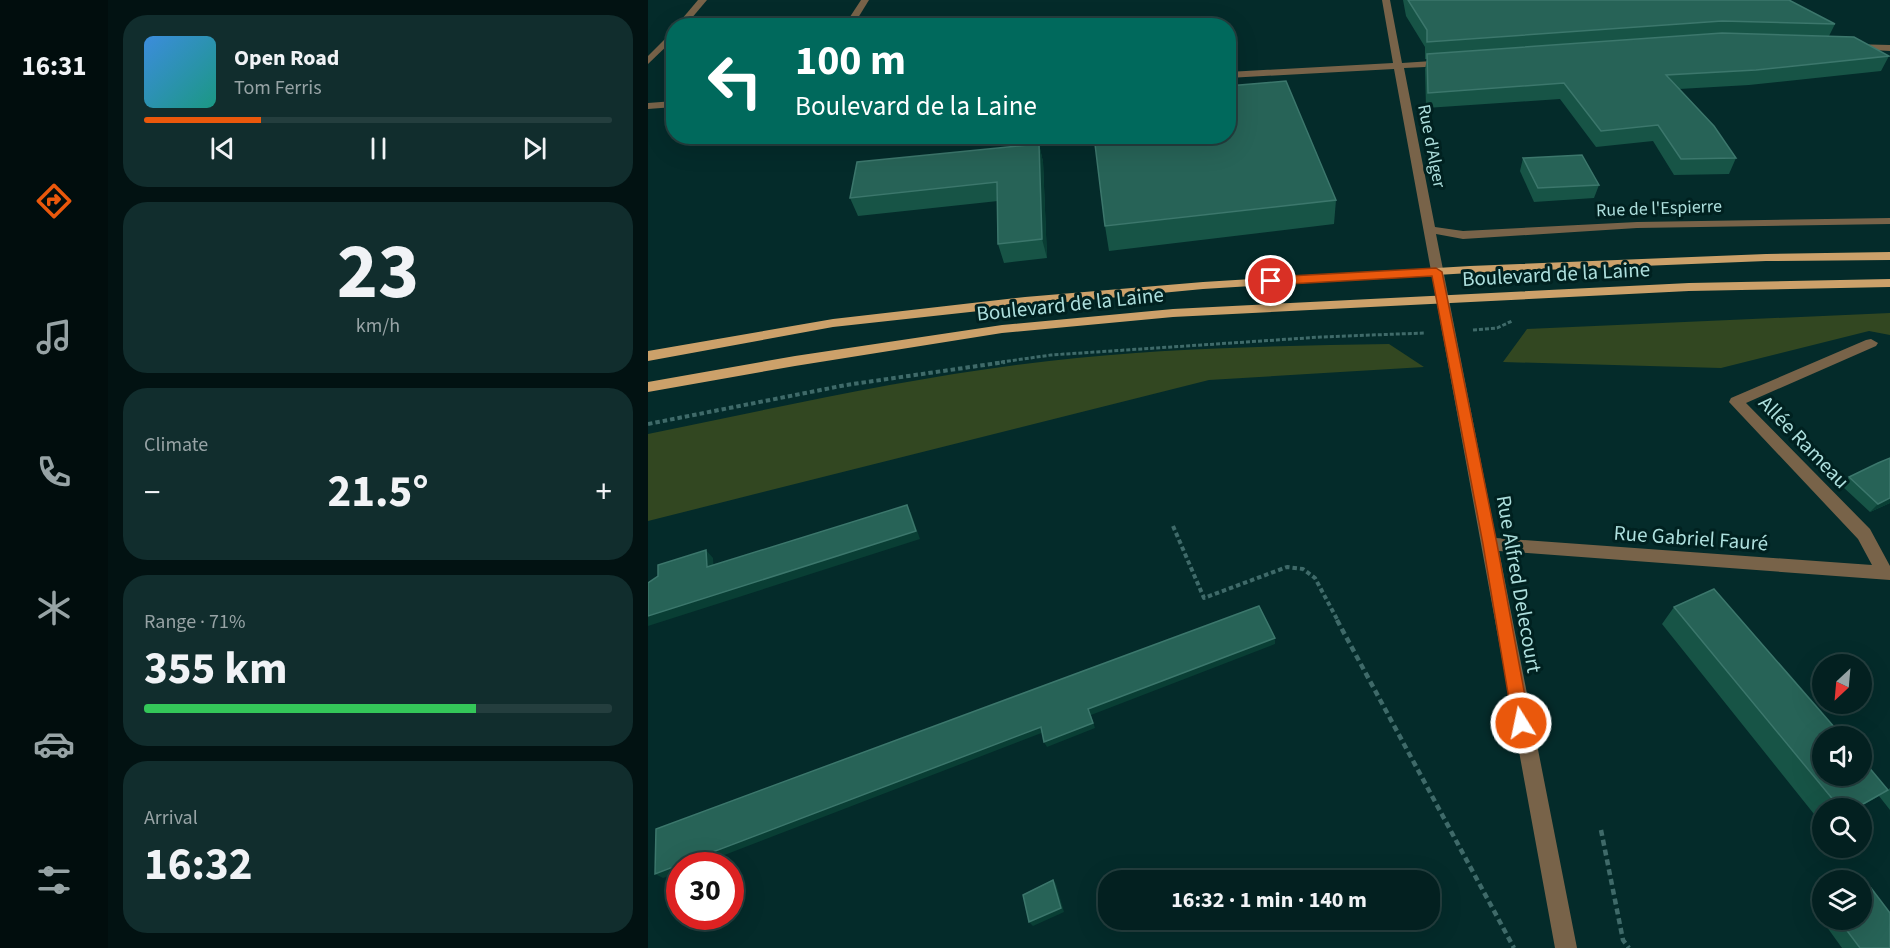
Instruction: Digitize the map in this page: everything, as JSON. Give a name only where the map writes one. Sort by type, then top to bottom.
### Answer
[{"type":"main road","name":"Boulevard de la Laine","points":[[648,356],[833,323],[1124,291],[1436,272],[1698,260],[1890,256]]},
{"type":"main road","name":"Boulevard de la Laine","points":[[648,387],[795,360],[1014,328],[1239,309],[1689,287],[1890,283]]},
{"type":"street","points":[[687,18],[704,0]]},
{"type":"street","points":[[853,18],[865,0]]},
{"type":"street","name":"Rue d'Alger","points":[[1386,0],[1441,298]]},
{"type":"street","points":[[648,61],[666,42]]},
{"type":"street","points":[[1845,46],[1890,48]]},
{"type":"street","points":[[1236,75],[1457,62]]},
{"type":"street","points":[[648,106],[666,105]]},
{"type":"street","name":"Rue de l'Espierre","points":[[1429,229],[1463,235],[1637,225],[1890,221]]},
{"type":"street","name":"Rue Alfred Delecourt","points":[[1441,298],[1566,948]]},
{"type":"street","name":"Allée Rameau","points":[[1871,343],[1736,402],[1864,534],[1887,573]]},
{"type":"street","name":"Rue Gabriel Fauré","points":[[1490,544],[1887,573]]},
{"type":"path","points":[[648,424],[846,385],[1051,355],[1321,337],[1448,333],[1497,328],[1515,319]]},
{"type":"path","points":[[1173,526],[1204,598],[1287,567],[1303,569],[1315,578],[1514,948]]},
{"type":"path","points":[[1601,830],[1623,940],[1629,948]]},
{"type":"green space","points":[[1890,313],[1890,335],[1869,331],[1721,368],[1503,362],[1527,329]]},
{"type":"green space","points":[[1389,344],[1424,367],[1209,380],[648,521],[648,434],[798,403],[998,367],[1176,350]]},
{"type":"building","points":[[1408,0],[1789,0],[1835,24],[1722,21],[1427,42],[1427,30]]},
{"type":"building","points":[[1722,33],[1854,37],[1889,56],[1756,70],[1666,75],[1714,126],[1736,158],[1681,159],[1658,125],[1601,131],[1564,83],[1428,93],[1427,54]]},
{"type":"building","points":[[1286,81],[1336,200],[1105,226],[1095,144],[1236,144],[1236,85]]},
{"type":"building","points":[[1039,144],[1042,239],[998,244],[997,182],[850,198],[857,162]]},
{"type":"building","points":[[1582,155],[1599,185],[1538,188],[1523,158]]},
{"type":"building","points":[[1890,458],[1890,498],[1878,504],[1849,477]]},
{"type":"building","points":[[907,505],[916,531],[648,616],[648,583],[658,576],[658,565],[706,550],[707,567]]},
{"type":"building","points":[[1714,589],[1812,702],[1812,714],[1823,714],[1833,726],[1812,726],[1812,774],[1674,607]]},
{"type":"building","points":[[1259,606],[1275,638],[1088,709],[1093,723],[1044,742],[1041,727],[713,852],[666,852],[666,870],[655,874],[656,829]]},
{"type":"building","points":[[1872,771],[1888,790],[1872,799],[1832,798],[1822,786],[1872,786]]},
{"type":"building","points":[[1053,880],[1061,908],[1029,922],[1023,895]]},
{"type":"building","points":[[1872,889],[1890,913],[1890,948],[1860,948],[1846,930],[1872,930]]},
{"type":"route","points":[[1271,281],[1436,272],[1490,544],[1521,723]]}]
